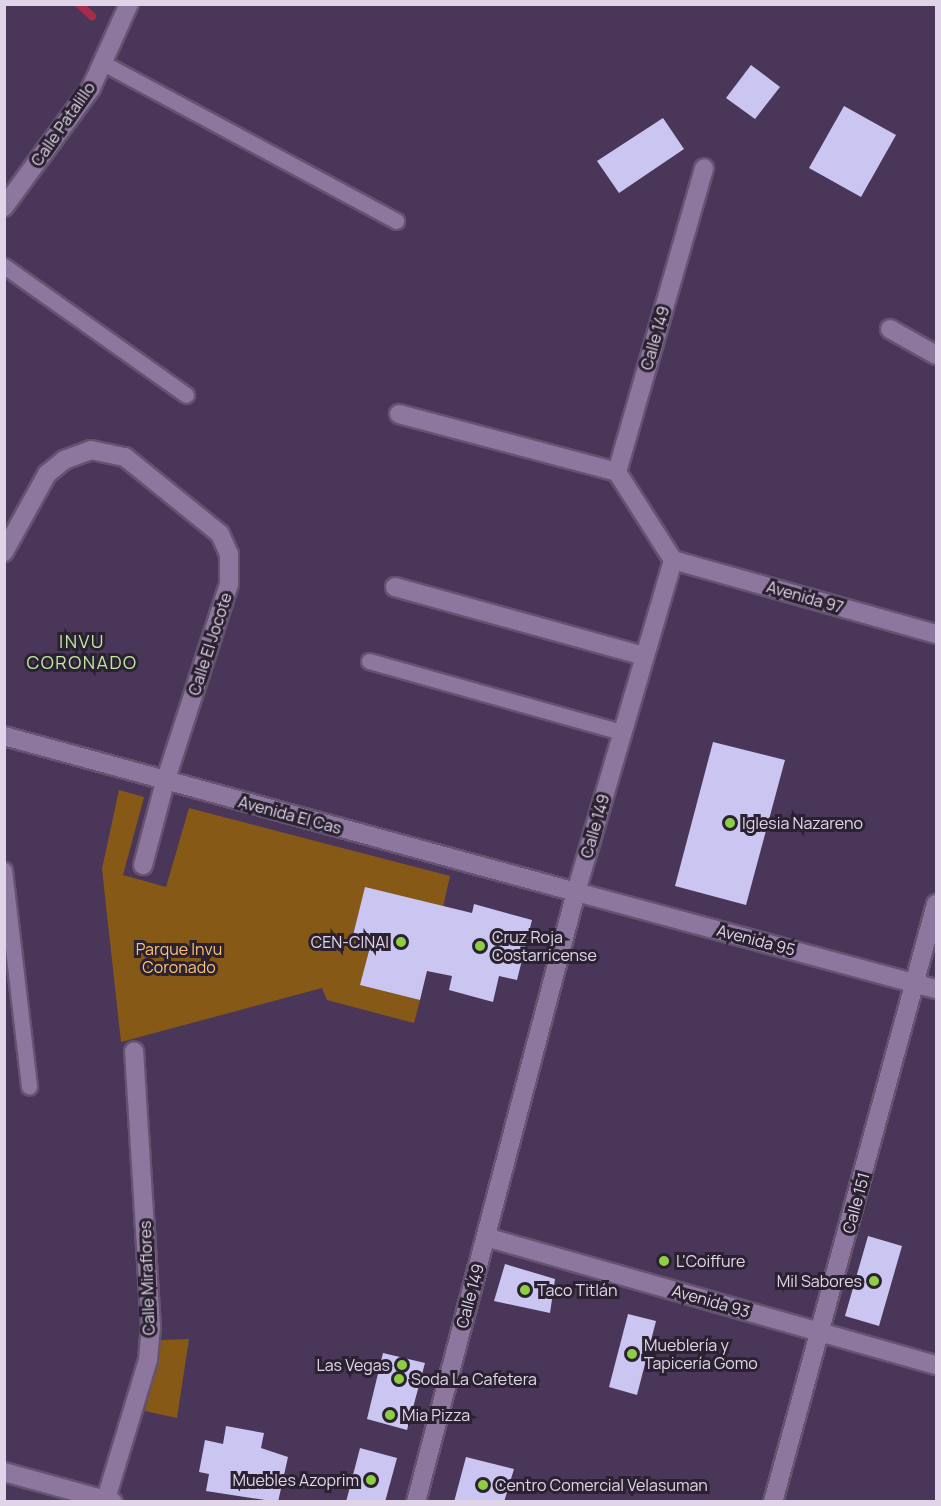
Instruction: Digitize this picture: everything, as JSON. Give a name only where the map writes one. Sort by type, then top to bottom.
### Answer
[{"type":"street","name":"Calle Patalillo","points":[[4,207],[91,88],[129,4]]},
{"type":"street","name":"Calle 149","points":[[617,472],[704,168]]},
{"type":"street","points":[[890,328],[936,355]]},
{"type":"street","points":[[399,414],[617,472],[673,560]]},
{"type":"street","name":"Calle El Jocote","points":[[4,552],[47,474],[64,459],[91,450],[125,457],[220,534],[229,554],[229,584],[165,782],[143,865]]},
{"type":"street","name":"Calle 149","points":[[416,1502],[576,892],[673,560]]},
{"type":"street","name":"Avenida 97","points":[[673,560],[936,634]]},
{"type":"street","points":[[395,587],[644,656]]},
{"type":"street","name":"Avenida El Cas","points":[[4,736],[165,782],[576,892]]},
{"type":"street","name":"Avenida 95","points":[[576,892],[936,989]]},
{"type":"street","name":"Calle 151","points":[[773,1502],[821,1333],[936,904]]},
{"type":"street","name":"Calle Miraflores","points":[[110,1500],[148,1360],[151,1328],[134,1052]]},
{"type":"street","name":"Avenida 93","points":[[486,1237],[936,1365]]},
{"type":"street","points":[[4,1472],[110,1500]]},
{"type":"lane","points":[[103,63],[396,221]]},
{"type":"lane","points":[[4,266],[186,395]]},
{"type":"lane","points":[[369,661],[622,732]]},
{"type":"lane","points":[[4,870],[29,1087]]},
{"type":"green space","name":"Parque Invu Coronado","points":[[119,790],[144,797],[123,875],[166,887],[189,808],[450,876],[443,907],[365,888],[353,934],[368,938],[366,945],[370,947],[361,984],[420,1000],[414,1023],[327,1000],[322,988],[121,1042],[102,869]]},
{"type":"green space","points":[[189,1339],[177,1418],[145,1411],[155,1370],[159,1340]]},
{"type":"building","points":[[751,65],[780,87],[755,119],[726,98]]},
{"type":"building","points":[[844,106],[896,135],[861,197],[809,168]]},
{"type":"building","points":[[663,118],[684,149],[619,193],[597,161]]},
{"type":"building","name":"Iglesia Nazareno","points":[[713,742],[785,760],[746,905],[675,886]]},
{"type":"building","points":[[365,887],[472,913],[474,904],[532,920],[517,980],[499,976],[493,1002],[449,990],[452,976],[427,971],[420,1000],[360,985],[370,947],[366,946],[368,938],[353,935]]},
{"type":"building","name":"Mil Sabores","points":[[868,1236],[902,1246],[879,1326],[845,1316]]},
{"type":"building","name":"Taco Titlán","points":[[505,1264],[555,1279],[550,1313],[494,1301]]},
{"type":"building","name":"Mueblería y Tapicería Gomo","points":[[628,1314],[656,1321],[637,1395],[609,1387]]},
{"type":"building","points":[[383,1353],[425,1363],[407,1430],[367,1419]]},
{"type":"building","points":[[226,1426],[264,1433],[261,1448],[288,1457],[278,1502],[206,1491],[209,1474],[199,1472],[205,1440],[223,1444]]},
{"type":"building","name":"Muebles Azoprim","points":[[360,1448],[397,1458],[385,1502],[346,1502]]},
{"type":"building","name":"Centro Comercial Velasuman","points":[[466,1457],[514,1469],[504,1502],[454,1502]]},
{"type":"waterway","points":[[79,4],[92,16]]},
{"type":"place","name":"Iglesia Nazareno","points":[[730,823]]},
{"type":"place","name":"CEN-CINAI","points":[[401,942]]},
{"type":"place","name":"Cruz Roja Costarricense","points":[[480,946]]},
{"type":"place","name":"L'Coiffure","points":[[664,1261]]},
{"type":"place","name":"Mil Sabores","points":[[874,1281]]},
{"type":"place","name":"Taco Titlán","points":[[525,1290]]},
{"type":"place","name":"Mueblería y Tapicería Gomo","points":[[632,1354]]},
{"type":"place","name":"Las Vegas","points":[[402,1365]]},
{"type":"place","name":"Soda La Cafetera","points":[[399,1379]]},
{"type":"place","name":"Mia Pizza","points":[[390,1415]]},
{"type":"place","name":"Muebles Azoprim","points":[[371,1480]]},
{"type":"place","name":"Centro Comercial Velasuman","points":[[483,1485]]},
{"type":"district","name":"INVU CORONADO","points":[[82,652]]}]
